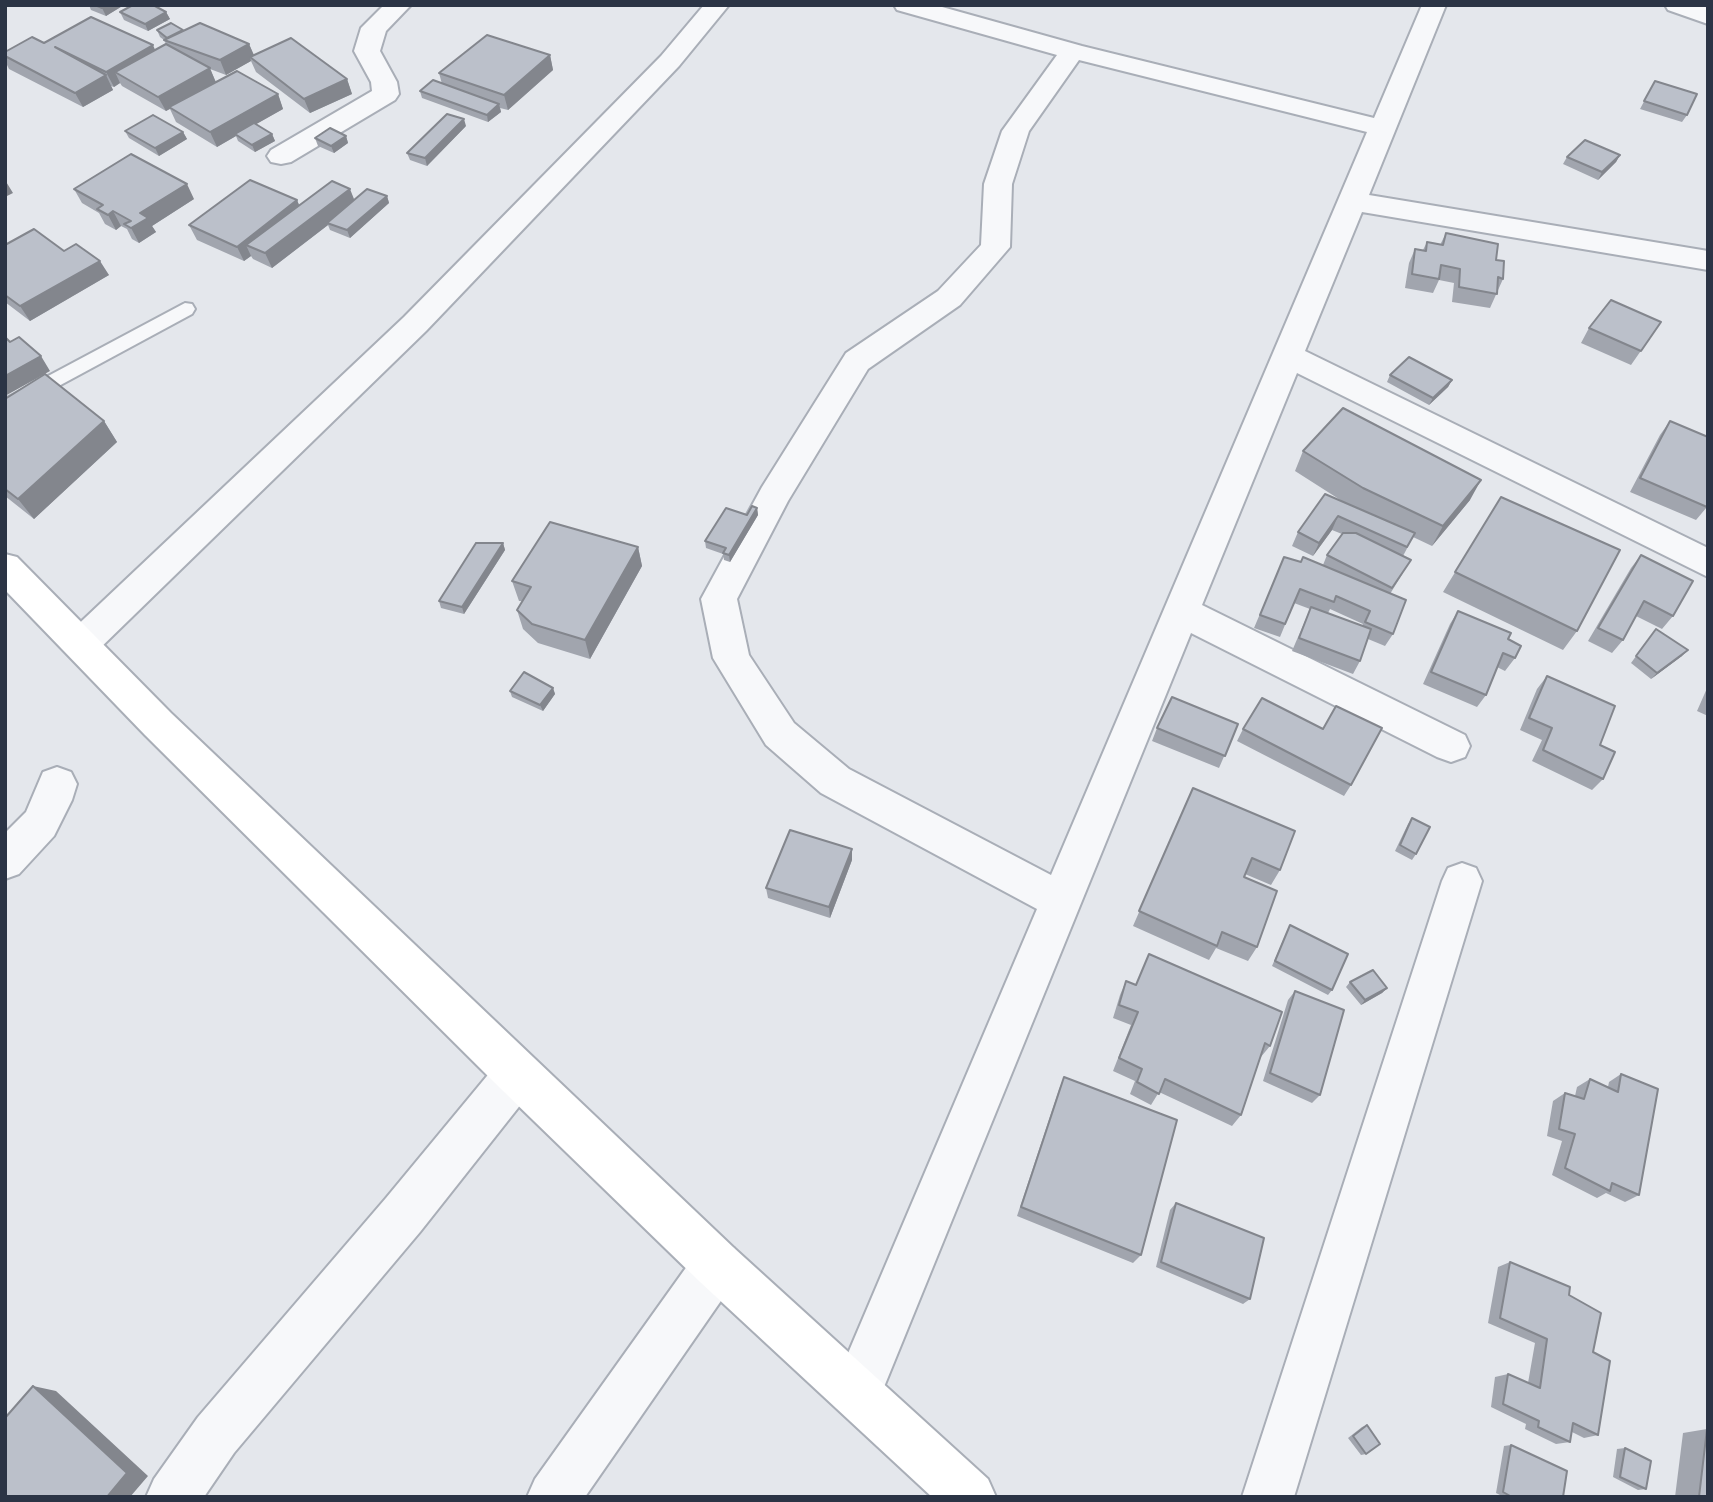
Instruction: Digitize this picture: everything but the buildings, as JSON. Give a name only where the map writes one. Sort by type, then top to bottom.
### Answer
[{"type":"street","points":[[281,156],[386,94],[384,82],[367,51],[374,28],[399,5]]},
{"type":"street","points":[[81,644],[415,324],[670,61],[717,5]]},
{"type":"street","points":[[906,5],[1073,51],[1382,128]]},
{"type":"street","points":[[857,1391],[1289,356],[1350,201],[1434,5]]},
{"type":"street","points":[[1677,5],[1708,17]]},
{"type":"street","points":[[1061,901],[835,781],[780,734],[731,658],[719,599],[774,496],[857,361],[949,298],[995,247],[998,184],[1016,131],[1073,51]]},
{"type":"street","points":[[1350,201],[1708,261]]},
{"type":"street","points":[[1289,356],[1708,564]]},
{"type":"street","points":[[5,567],[158,723],[517,1074],[717,1265],[970,1497]]},
{"type":"street","points":[[1182,612],[1451,746]]},
{"type":"street","points":[[5,861],[40,824],[57,784]]},
{"type":"street","points":[[1268,1497],[1462,881]]},
{"type":"street","points":[[172,1497],[216,1435],[517,1074]]},
{"type":"street","points":[[553,1497],[717,1265]]},
{"type":"lane","points":[[5,408],[184,309]]}]
